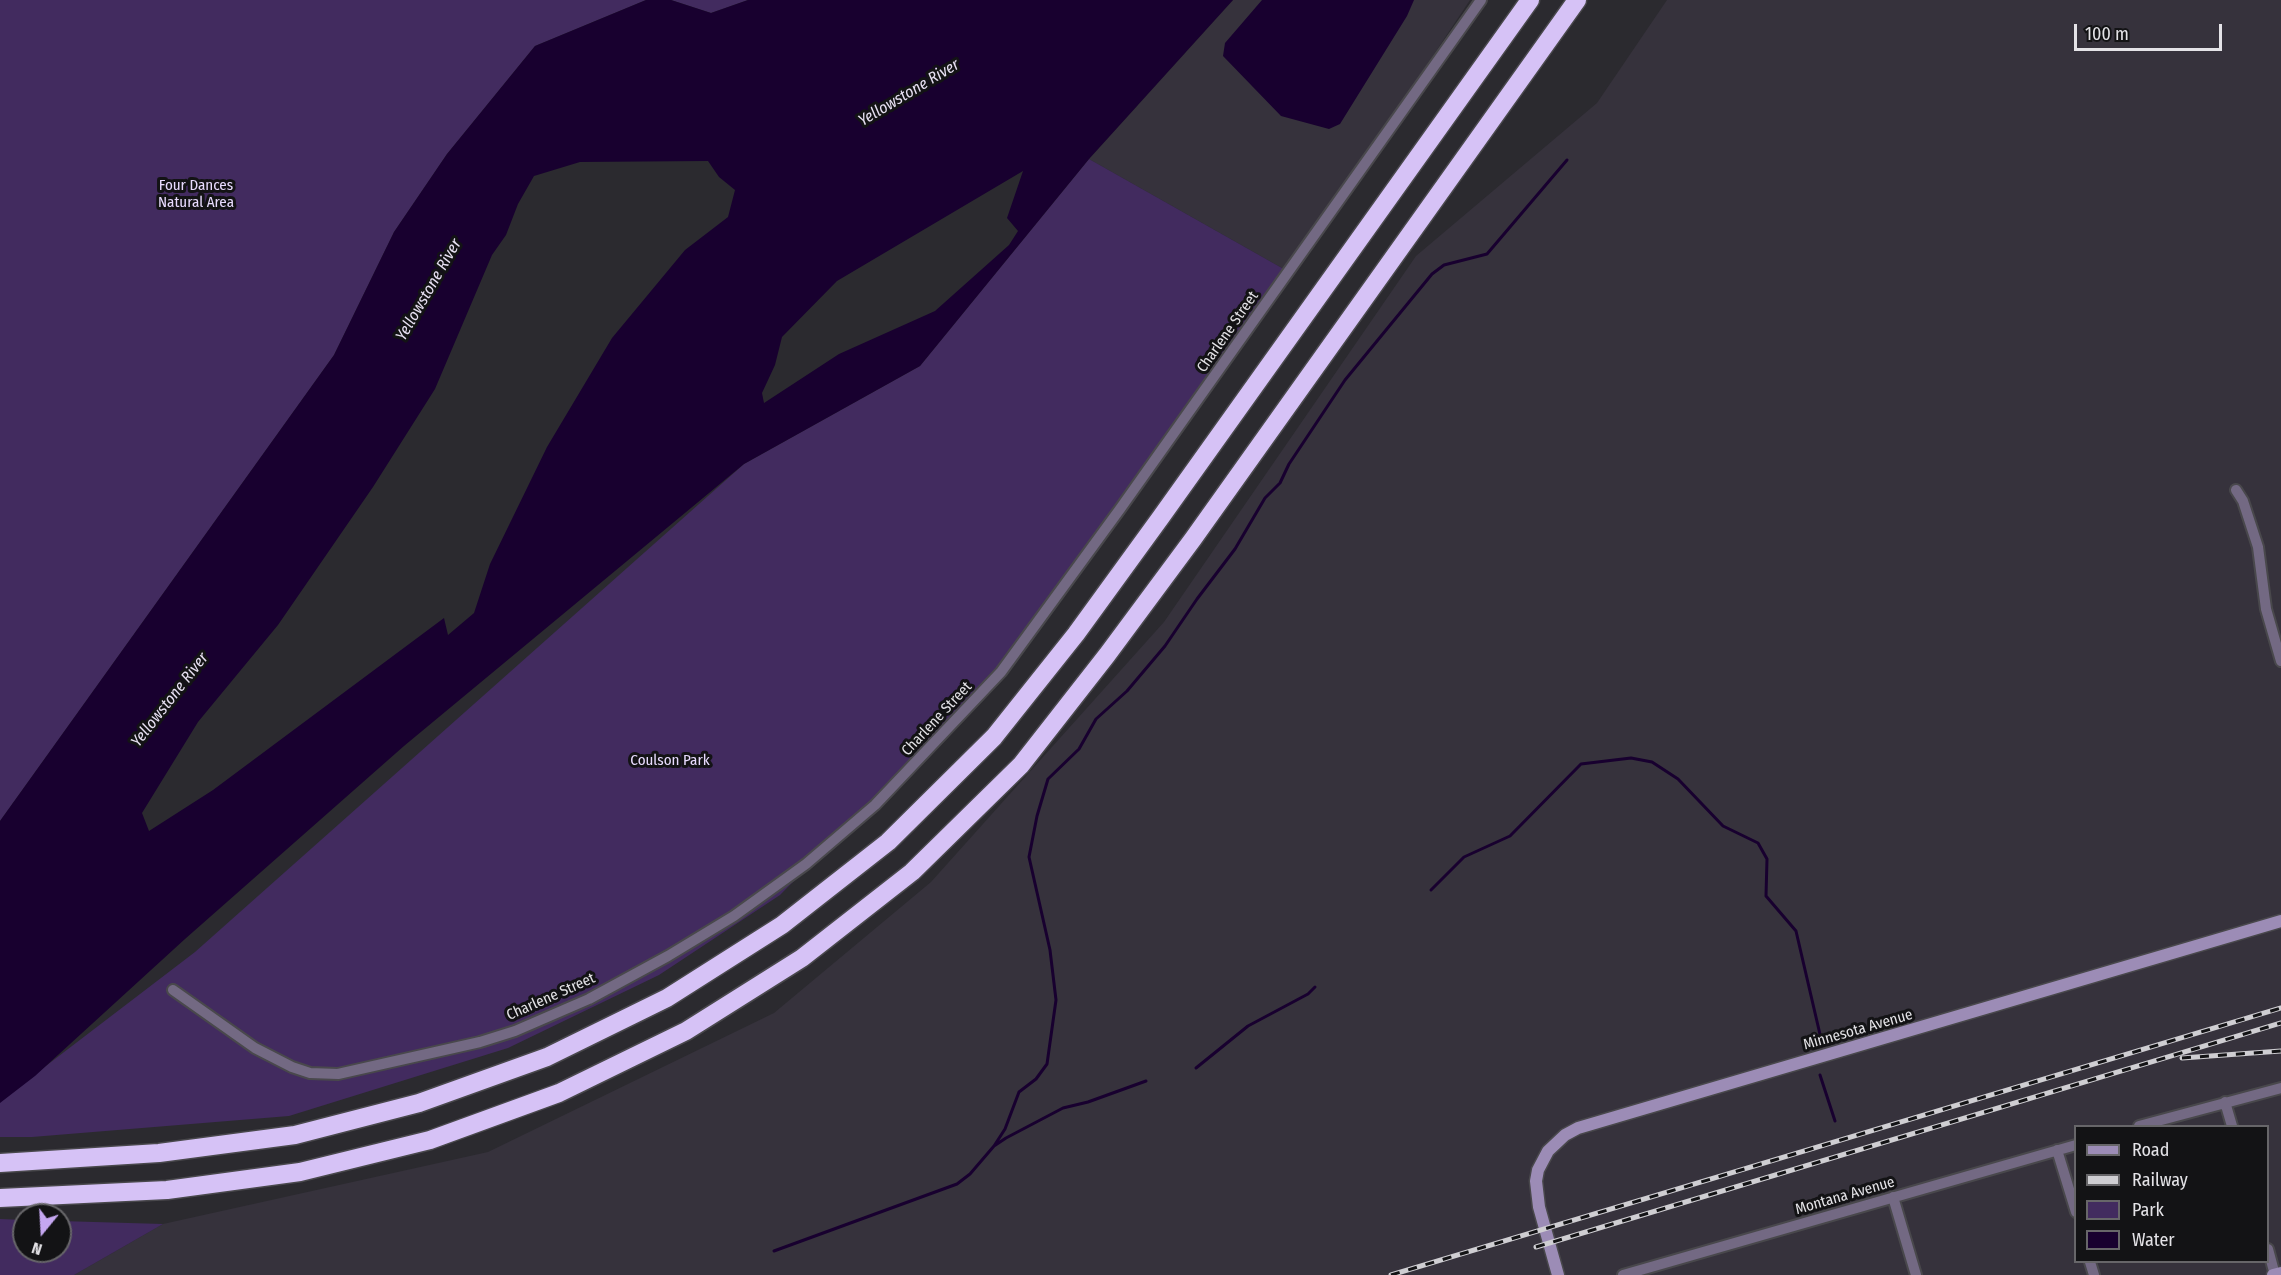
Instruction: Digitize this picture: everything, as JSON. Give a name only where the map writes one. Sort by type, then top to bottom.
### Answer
[{"type":"highway","points":[[0,1162],[159,1153],[295,1135],[419,1103],[547,1057],[667,998],[782,925],[888,842],[994,737],[1076,634],[1530,0]]},
{"type":"highway","points":[[0,1198],[189,1187],[300,1172],[430,1140],[559,1093],[686,1031],[802,958],[912,872],[1022,765],[1193,540],[1577,0]]},
{"type":"street","name":"Charlene Street","points":[[173,990],[255,1047],[292,1067],[310,1073],[338,1074],[480,1042],[515,1031],[589,999],[668,957],[734,916],[806,864],[875,805],[1001,672],[1120,509],[1481,0]]},
{"type":"street","points":[[2236,490],[2247,510],[2258,547],[2266,609],[2281,661]]},
{"type":"street","name":"Minnesota Avenue","points":[[1558,1275],[1539,1207],[1536,1181],[1543,1159],[1556,1142],[1578,1128],[2281,921]]},
{"type":"street","points":[[2143,1125],[2281,1088]]},
{"type":"street","points":[[2225,1102],[2232,1125]]},
{"type":"street","name":"Montana Avenue","points":[[1623,1275],[2074,1146]]},
{"type":"street","points":[[2057,1150],[2074,1205]]},
{"type":"street","points":[[1893,1197],[1916,1275]]},
{"type":"street","points":[[2269,1253],[2274,1275],[2281,1272]]},
{"type":"shaded area","points":[[1233,0],[1470,0],[1289,272],[1089,159]]},
{"type":"shaded area","points":[[1667,0],[2281,0],[2281,1089],[2153,1125],[2074,1125],[2074,1263],[2269,1263],[2269,1125],[2156,1125],[2281,1091],[2281,1275],[74,1275],[163,1224],[488,1152],[774,1013],[931,882],[1164,622],[1416,256],[1597,103]]},
{"type":"green space","name":"Four Dances Natural Area","points":[[0,0],[646,0],[535,46],[447,154],[394,232],[334,355],[0,821]]},
{"type":"green space","points":[[671,0],[748,0],[711,13]]},
{"type":"green space","name":"Coulson Park","points":[[1089,159],[1289,272],[1001,672],[780,895],[659,975],[508,1048],[289,1116],[32,1137],[0,1137],[0,1101],[195,952],[744,464],[920,366]]},
{"type":"green space","points":[[0,1219],[12,1220],[12,1263],[72,1263],[72,1221],[163,1224],[74,1275],[0,1275]]},
{"type":"water","name":"Yellowstone River","points":[[646,0],[671,0],[711,13],[748,0],[1233,0],[1089,159],[920,366],[744,464],[404,746],[185,939],[35,1076],[0,1103],[0,821],[334,355],[394,232],[447,154],[535,46]],"holes":[[[708,161],[719,177],[735,190],[728,217],[685,250],[612,338],[547,447],[490,564],[474,613],[448,635],[444,618],[213,790],[149,831],[142,813],[198,722],[278,625],[373,487],[435,389],[492,255],[506,235],[518,204],[534,176],[580,162]],[[1023,171],[1007,218],[1018,231],[1009,245],[935,311],[839,354],[764,403],[762,393],[775,365],[782,337],[837,281]]]},
{"type":"water","points":[[1262,0],[1414,0],[1407,16],[1340,124],[1329,129],[1281,116],[1223,56],[1225,43]]},
{"type":"waterway","points":[[994,1146],[1005,1129],[1019,1092],[1036,1079],[1047,1064],[1056,1000],[1050,950],[1029,857],[1037,816],[1048,779],[1079,749],[1096,719],[1127,691],[1165,646],[1235,549],[1265,498],[1280,483],[1289,464],[1345,380],[1432,274],[1444,265],[1487,254],[1567,160]]},
{"type":"waterway","points":[[1431,890],[1464,857],[1510,836],[1581,764],[1631,758],[1652,762],[1678,779],[1723,826],[1758,843],[1767,859],[1766,896],[1796,931],[1822,1043]]},
{"type":"waterway","points":[[1196,1068],[1248,1026],[1308,994],[1315,987]]},
{"type":"waterway","points":[[1820,1075],[1835,1121]]},
{"type":"waterway","points":[[774,1251],[957,1184],[970,1174],[994,1146],[1006,1138],[1063,1108],[1088,1102],[1146,1081]]},
{"type":"railway","points":[[1391,1275],[2281,1008]]},
{"type":"railway","points":[[1536,1247],[2281,1023]]},
{"type":"railway","points":[[2182,1058],[2281,1051]]}]
